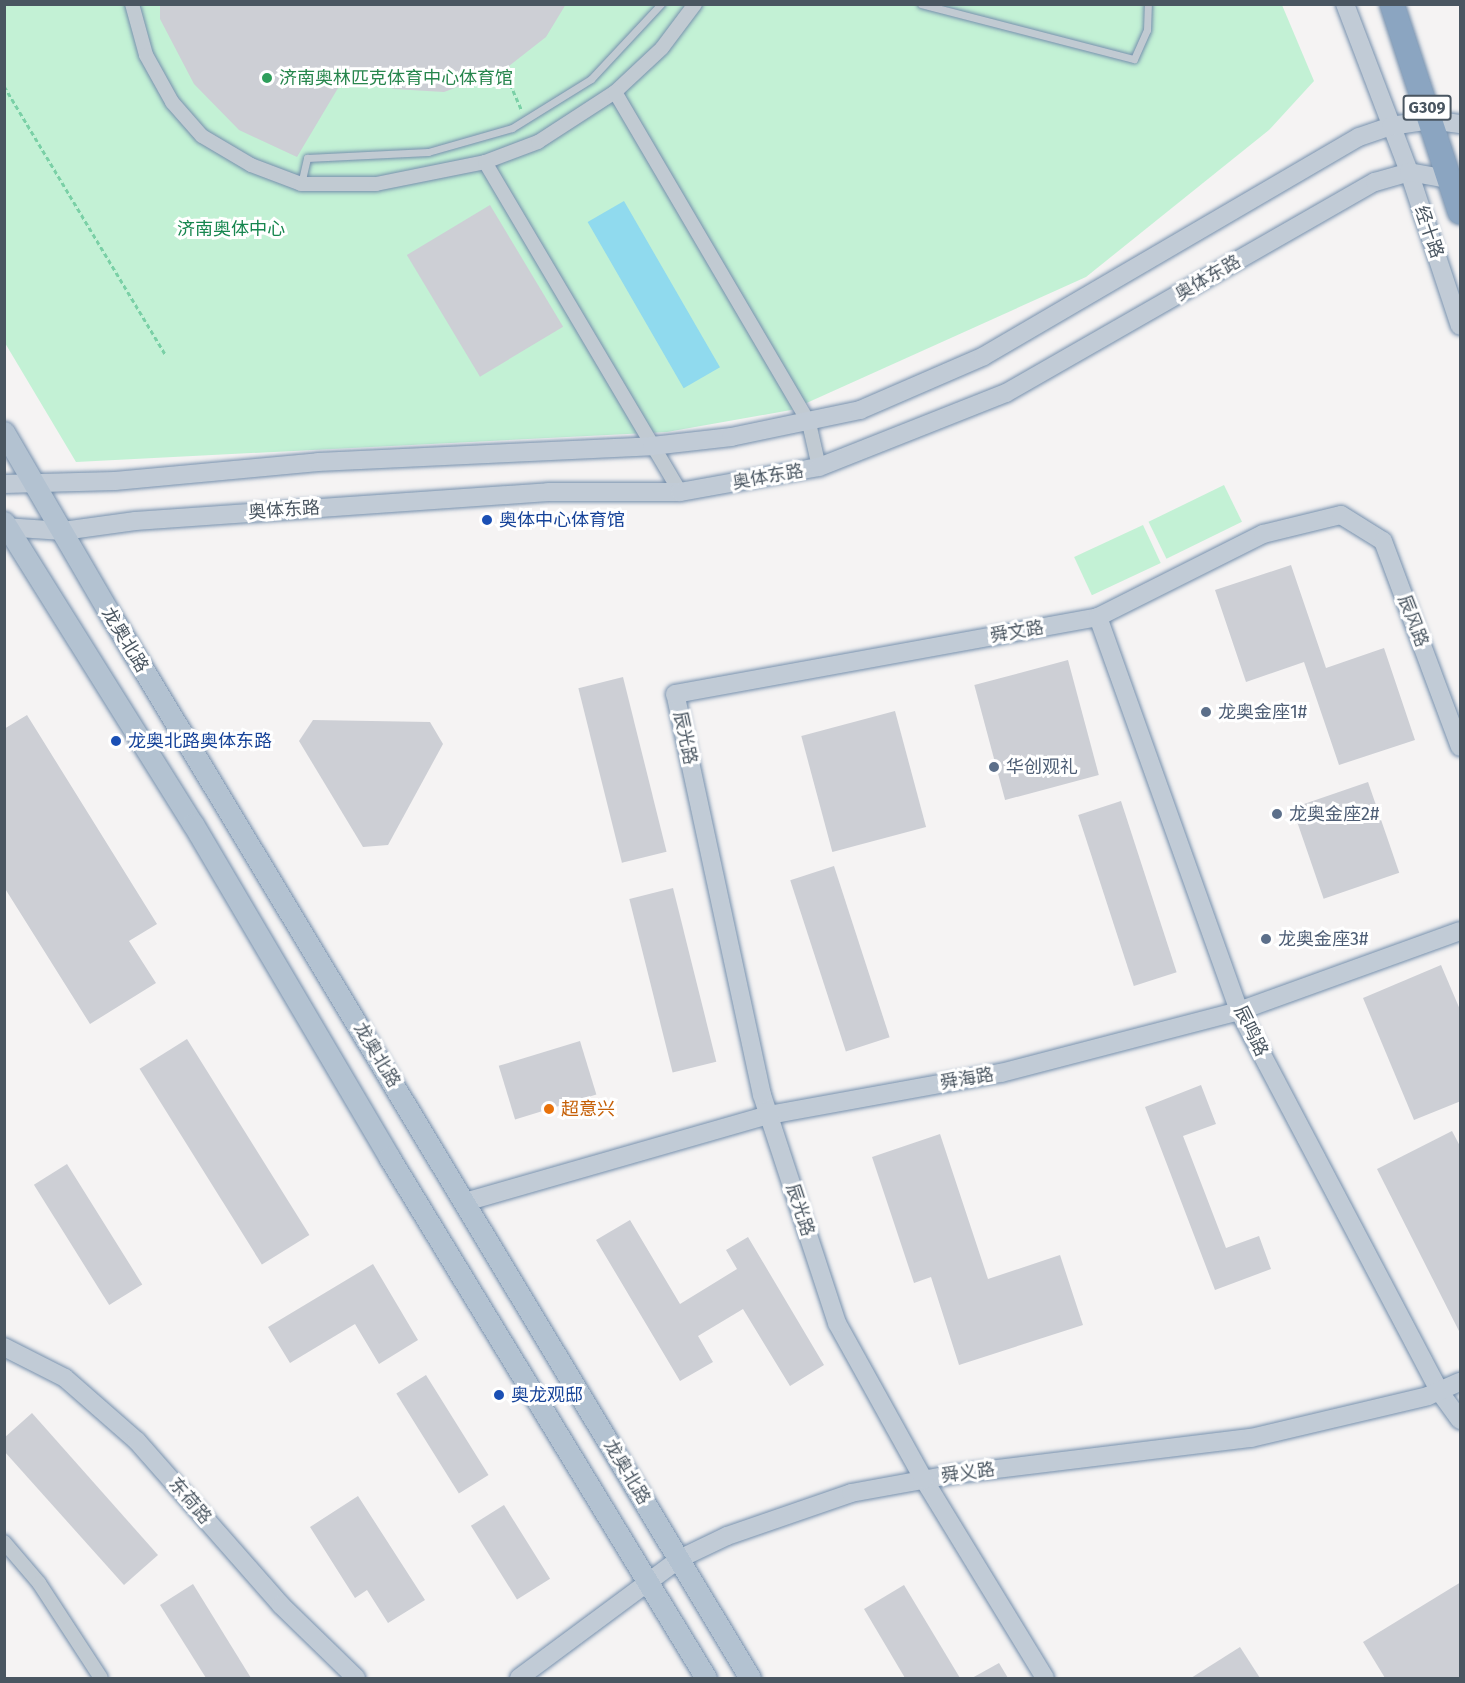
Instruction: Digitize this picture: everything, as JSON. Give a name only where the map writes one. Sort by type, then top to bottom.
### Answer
[{"type":"highway","name":"经十路","points":[[1392,4],[1431,120],[1455,180],[1461,213]]},
{"type":"main road","name":"龙奥北路","points":[[4,432],[750,1678]]},
{"type":"main road","name":"龙奥北路","points":[[5,525],[193,824],[517,1370],[648,1580],[706,1678]]},
{"type":"street","points":[[132,4],[146,55],[172,102],[202,136],[251,165],[301,184],[376,184],[485,162],[538,142],[615,92],[662,48],[695,4]]},
{"type":"street","points":[[1345,4],[1391,126]]},
{"type":"street","points":[[615,92],[809,423],[819,467]]},
{"type":"street","points":[[4,484],[37,486],[318,462],[652,446],[809,423],[860,410],[984,356],[1359,137],[1391,126],[1431,120],[1461,124]]},
{"type":"street","name":"经十路","points":[[1391,126],[1461,326]]},
{"type":"street","points":[[485,162],[680,492]]},
{"type":"street","name":"奥体东路","points":[[5,525],[63,531],[135,521],[517,494],[680,492],[819,467],[1006,393],[1375,182],[1409,172],[1455,180]]},
{"type":"street","name":"舜文路","points":[[675,694],[1098,617],[1263,534],[1341,515]]},
{"type":"street","name":"辰风路","points":[[1341,515],[1383,542],[1461,747]]},
{"type":"street","name":"辰鸣路","points":[[1098,617],[1239,1011],[1439,1391],[1461,1420]]},
{"type":"street","name":"辰光路","points":[[675,694],[769,1115],[837,1323],[924,1480],[1045,1678]]},
{"type":"street","name":"舜海路","points":[[465,1202],[769,1115],[1001,1073],[1239,1011],[1461,931]]},
{"type":"street","name":"东荷路","points":[[4,1347],[65,1378],[137,1441],[281,1605],[356,1678]]},
{"type":"street","name":"舜义路","points":[[519,1678],[679,1559],[727,1536],[851,1493],[924,1480],[1251,1438],[1439,1391],[1461,1382]]},
{"type":"street","points":[[4,1542],[39,1583],[101,1678]]},
{"type":"lane","points":[[301,184],[307,158],[428,152],[512,128],[591,79],[661,4]]},
{"type":"lane","points":[[921,4],[1134,58],[1147,30],[1148,4]]},
{"type":"path","points":[[504,69],[526,119]]},
{"type":"path","points":[[4,86],[165,354]]},
{"type":"green space","name":"济南奥体中心","points":[[5,5],[1282,5],[1314,81],[1269,130],[1086,277],[791,410],[667,432],[76,462],[5,343]]},
{"type":"green space","points":[[1224,485],[1242,522],[1166,559],[1149,522]]},
{"type":"green space","points":[[1143,525],[1161,563],[1092,595],[1074,557]]},
{"type":"water","points":[[624,201],[720,367],[684,388],[588,222]]},
{"type":"building","name":"济南奥林匹克体育中心体育馆","points":[[160,4],[566,4],[546,37],[504,70],[444,92],[394,89],[347,73],[297,157],[239,130],[194,84],[160,19]]},
{"type":"building","points":[[490,205],[563,327],[480,377],[407,255]]},
{"type":"building","points":[[1291,565],[1326,668],[1384,648],[1415,740],[1339,765],[1304,662],[1246,682],[1215,590]]},
{"type":"building","points":[[1068,660],[1099,775],[1005,800],[974,685]]},
{"type":"building","points":[[623,677],[667,852],[622,863],[578,688]]},
{"type":"building","points":[[895,711],[926,827],[832,852],[801,736]]},
{"type":"building","points":[[27,715],[157,924],[129,941],[156,983],[90,1024],[4,887],[4,729]]},
{"type":"building","points":[[313,720],[430,722],[443,744],[388,845],[363,847],[299,741]]},
{"type":"building","points":[[1368,782],[1399,873],[1324,899],[1292,808]]},
{"type":"building","points":[[1121,801],[1177,972],[1134,986],[1078,815]]},
{"type":"building","points":[[834,866],[890,1037],[846,1051],[790,880]]},
{"type":"building","points":[[673,888],[716,1062],[673,1073],[629,899]]},
{"type":"building","points":[[1441,965],[1461,1012],[1461,1101],[1414,1120],[1363,998]]},
{"type":"building","points":[[187,1039],[309,1235],[262,1265],[140,1069]]},
{"type":"building","points":[[580,1041],[596,1095],[515,1119],[499,1066]]},
{"type":"building","points":[[1201,1085],[1216,1124],[1183,1136],[1226,1248],[1259,1236],[1271,1269],[1215,1290],[1145,1107]]},
{"type":"building","points":[[1452,1131],[1461,1148],[1461,1335],[1377,1169]]},
{"type":"building","points":[[940,1134],[988,1279],[1060,1255],[1083,1325],[959,1365],[931,1277],[914,1283],[872,1157]]},
{"type":"building","points":[[67,1164],[142,1284],[109,1305],[34,1185]]},
{"type":"building","points":[[630,1220],[680,1304],[737,1269],[726,1250],[748,1237],[824,1365],[790,1386],[743,1309],[698,1336],[713,1362],[680,1381],[596,1240]]},
{"type":"building","points":[[373,1264],[418,1340],[379,1364],[355,1324],[290,1363],[268,1327]]},
{"type":"building","points":[[426,1375],[489,1475],[459,1494],[396,1394]]},
{"type":"building","points":[[32,1413],[158,1555],[124,1585],[4,1451],[4,1438]]},
{"type":"building","points":[[358,1496],[425,1600],[388,1623],[367,1590],[355,1598],[310,1527]]},
{"type":"building","points":[[504,1505],[550,1579],[517,1599],[471,1526]]},
{"type":"building","points":[[1461,1582],[1461,1678],[1385,1678],[1363,1642]]},
{"type":"building","points":[[193,1584],[251,1678],[206,1678],[160,1605]]},
{"type":"building","points":[[904,1585],[960,1678],[905,1678],[864,1609]]},
{"type":"building","points":[[1240,1647],[1260,1678],[1191,1678]]},
{"type":"building","points":[[999,1663],[1008,1678],[972,1678]]},
{"type":"place","name":"济南奥林匹克体育中心体育馆","points":[[267,78]]},
{"type":"place","name":"奥体中心体育馆","points":[[487,520]]},
{"type":"place","name":"龙奥金座1#","points":[[1206,712]]},
{"type":"place","name":"龙奥北路奥体东路","points":[[116,741]]},
{"type":"place","name":"华创观礼","points":[[994,767]]},
{"type":"place","name":"龙奥金座2#","points":[[1277,814]]},
{"type":"place","name":"龙奥金座3#","points":[[1266,939]]},
{"type":"place","name":"超意兴","points":[[549,1109]]},
{"type":"place","name":"奥龙观邸","points":[[499,1395]]}]
